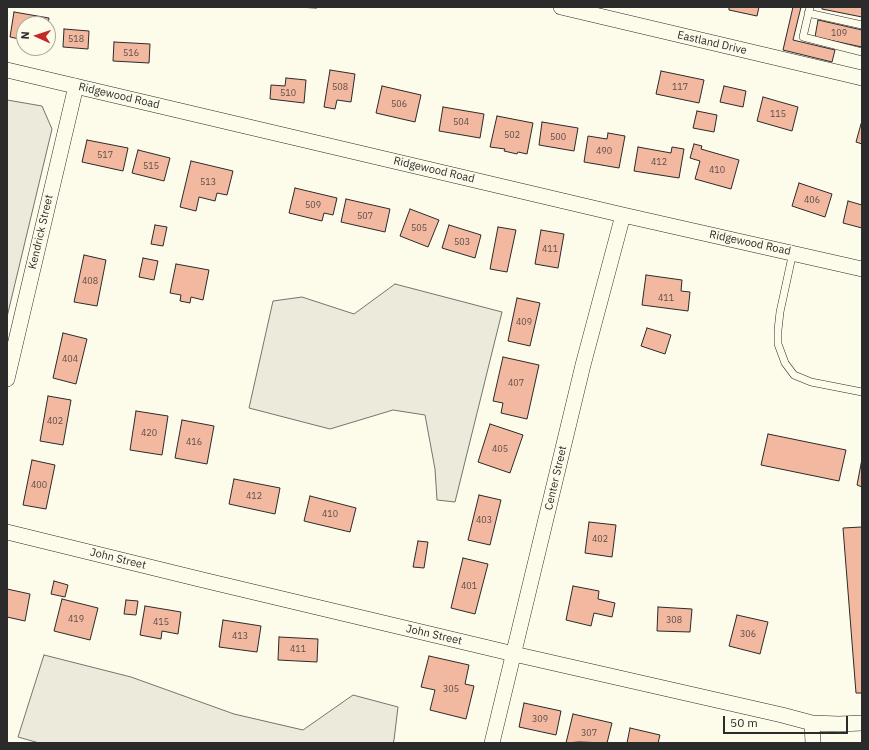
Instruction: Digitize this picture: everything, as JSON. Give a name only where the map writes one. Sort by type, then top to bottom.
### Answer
[{"type":"street","name":"Eastland Drive","points":[[561,7],[862,78]]},
{"type":"street","name":"Ridgewood Road","points":[[7,70],[623,215],[793,252],[862,269]]},
{"type":"street","name":"Kendrick Street","points":[[7,379],[76,86]]},
{"type":"street","name":"Center Street","points":[[492,743],[583,365],[623,215]]},
{"type":"street","name":"John Street","points":[[7,532],[514,654],[812,723],[862,723]]},
{"type":"street","points":[[812,723],[813,743]]},
{"type":"lane","points":[[862,25],[809,10],[803,38],[862,52]]},
{"type":"lane","points":[[793,252],[780,312],[778,330],[778,344],[785,363],[794,375],[811,382],[862,392]]},
{"type":"shaded area","points":[[7,100],[42,106],[52,129],[7,317]]},
{"type":"shaded area","points":[[395,284],[502,312],[455,502],[437,500],[435,469],[425,415],[393,410],[330,429],[249,408],[273,301],[302,297],[354,314]]},
{"type":"shaded area","points":[[44,655],[131,677],[234,714],[303,730],[353,695],[398,707],[394,740],[393,743],[39,743],[18,737]]},
{"type":"building","points":[[295,7],[317,7],[317,8]]},
{"type":"building","points":[[729,7],[759,7],[757,16],[729,10]]},
{"type":"building","points":[[793,7],[801,7],[793,40],[835,50],[832,62],[783,50]]},
{"type":"building","points":[[822,7],[862,7],[862,17],[822,9]]},
{"type":"building","points":[[14,12],[37,16],[16,16],[16,38],[10,37]]},
{"type":"building","points":[[818,20],[862,30],[862,47],[815,37]]},
{"type":"building","points":[[64,29],[89,31],[88,49],[63,47]]},
{"type":"building","points":[[114,42],[150,44],[149,63],[113,61]]},
{"type":"building","points":[[330,70],[355,74],[351,102],[337,100],[335,109],[324,107]]},
{"type":"building","points":[[661,71],[704,80],[699,103],[656,94]]},
{"type":"building","points":[[286,78],[306,80],[304,103],[270,99],[271,85],[285,86]]},
{"type":"building","points":[[382,86],[421,95],[415,122],[376,113]]},
{"type":"building","points":[[724,86],[746,91],[743,107],[720,102]]},
{"type":"building","points":[[763,97],[798,107],[792,131],[757,121]]},
{"type":"building","points":[[443,107],[484,114],[480,138],[439,131]]},
{"type":"building","points":[[697,111],[717,115],[714,132],[693,128]]},
{"type":"building","points":[[497,116],[533,123],[527,154],[518,152],[517,154],[504,151],[505,149],[490,147]]},
{"type":"building","points":[[542,122],[578,128],[574,151],[539,145]]},
{"type":"building","points":[[862,124],[862,144],[856,142]]},
{"type":"building","points":[[608,133],[625,136],[619,168],[584,162],[588,136],[607,139]]},
{"type":"building","points":[[87,140],[128,148],[123,171],[82,162]]},
{"type":"building","points":[[694,144],[702,146],[701,149],[739,160],[731,189],[695,179],[700,161],[690,158]]},
{"type":"building","points":[[638,147],[671,153],[672,147],[684,149],[679,178],[634,171]]},
{"type":"building","points":[[138,150],[170,158],[164,181],[132,173]]},
{"type":"building","points":[[191,161],[233,171],[227,195],[217,193],[215,201],[199,197],[196,211],[180,207]]},
{"type":"building","points":[[799,183],[832,194],[825,217],[792,206]]},
{"type":"building","points":[[295,188],[337,198],[333,215],[324,213],[322,221],[289,213]]},
{"type":"building","points":[[346,199],[390,209],[385,232],[341,222]]},
{"type":"building","points":[[848,201],[862,205],[862,228],[843,223]]},
{"type":"building","points":[[410,209],[439,220],[428,247],[400,236]]},
{"type":"building","points":[[155,225],[167,227],[163,246],[151,244]]},
{"type":"building","points":[[449,225],[481,235],[475,258],[442,248]]},
{"type":"building","points":[[498,227],[516,230],[507,272],[490,269]]},
{"type":"building","points":[[541,230],[564,234],[558,268],[535,264]]},
{"type":"building","points":[[84,255],[106,260],[97,306],[74,302]]},
{"type":"building","points":[[143,258],[158,261],[154,280],[139,277]]},
{"type":"building","points":[[176,264],[209,270],[203,300],[191,297],[190,303],[180,301],[181,295],[170,293]]},
{"type":"building","points":[[646,275],[682,280],[681,291],[690,292],[688,311],[642,305]]},
{"type":"building","points":[[517,298],[540,303],[530,346],[508,341]]},
{"type":"building","points":[[647,328],[671,335],[665,354],[641,346]]},
{"type":"building","points":[[63,333],[87,339],[76,384],[53,378]]},
{"type":"building","points":[[503,357],[539,365],[527,419],[501,413],[503,403],[493,401]]},
{"type":"building","points":[[48,396],[71,400],[63,445],[40,441]]},
{"type":"building","points":[[136,411],[168,416],[162,455],[130,450]]},
{"type":"building","points":[[182,420],[214,426],[207,464],[175,458]]},
{"type":"building","points":[[490,424],[523,435],[510,473],[478,462]]},
{"type":"building","points":[[768,434],[846,450],[839,481],[761,465]]},
{"type":"building","points":[[862,459],[862,487],[857,485]]},
{"type":"building","points":[[32,460],[55,465],[46,509],[23,505]]},
{"type":"building","points":[[234,479],[280,488],[275,514],[229,504]]},
{"type":"building","points":[[479,495],[501,500],[490,545],[468,540]]},
{"type":"building","points":[[310,496],[356,508],[350,532],[304,521]]},
{"type":"building","points":[[589,522],[616,525],[612,557],[585,553]]},
{"type":"building","points":[[862,527],[862,693],[856,693],[843,528]]},
{"type":"building","points":[[418,541],[428,542],[424,568],[413,567]]},
{"type":"building","points":[[463,558],[488,564],[475,614],[451,608]]},
{"type":"building","points":[[54,581],[68,585],[65,597],[51,594]]},
{"type":"building","points":[[573,586],[599,591],[598,599],[615,603],[612,617],[594,613],[591,626],[566,620]]},
{"type":"building","points":[[7,589],[30,594],[25,621],[7,617]]},
{"type":"building","points":[[62,599],[98,608],[90,640],[54,631]]},
{"type":"building","points":[[126,600],[138,601],[136,615],[124,614]]},
{"type":"building","points":[[145,606],[181,612],[178,634],[162,631],[161,639],[140,635]]},
{"type":"building","points":[[658,607],[692,609],[690,632],[657,631]]},
{"type":"building","points":[[737,615],[768,622],[760,654],[729,646]]},
{"type":"building","points":[[223,620],[261,626],[257,652],[219,647]]},
{"type":"building","points":[[279,637],[318,639],[317,662],[278,660]]},
{"type":"building","points":[[429,656],[469,665],[465,684],[474,686],[466,719],[430,710],[435,690],[421,687]]},
{"type":"building","points":[[524,703],[561,711],[556,735],[519,727]]},
{"type":"building","points":[[573,714],[612,723],[607,743],[566,743]]},
{"type":"building","points":[[630,728],[660,735],[658,743],[627,743]]}]
